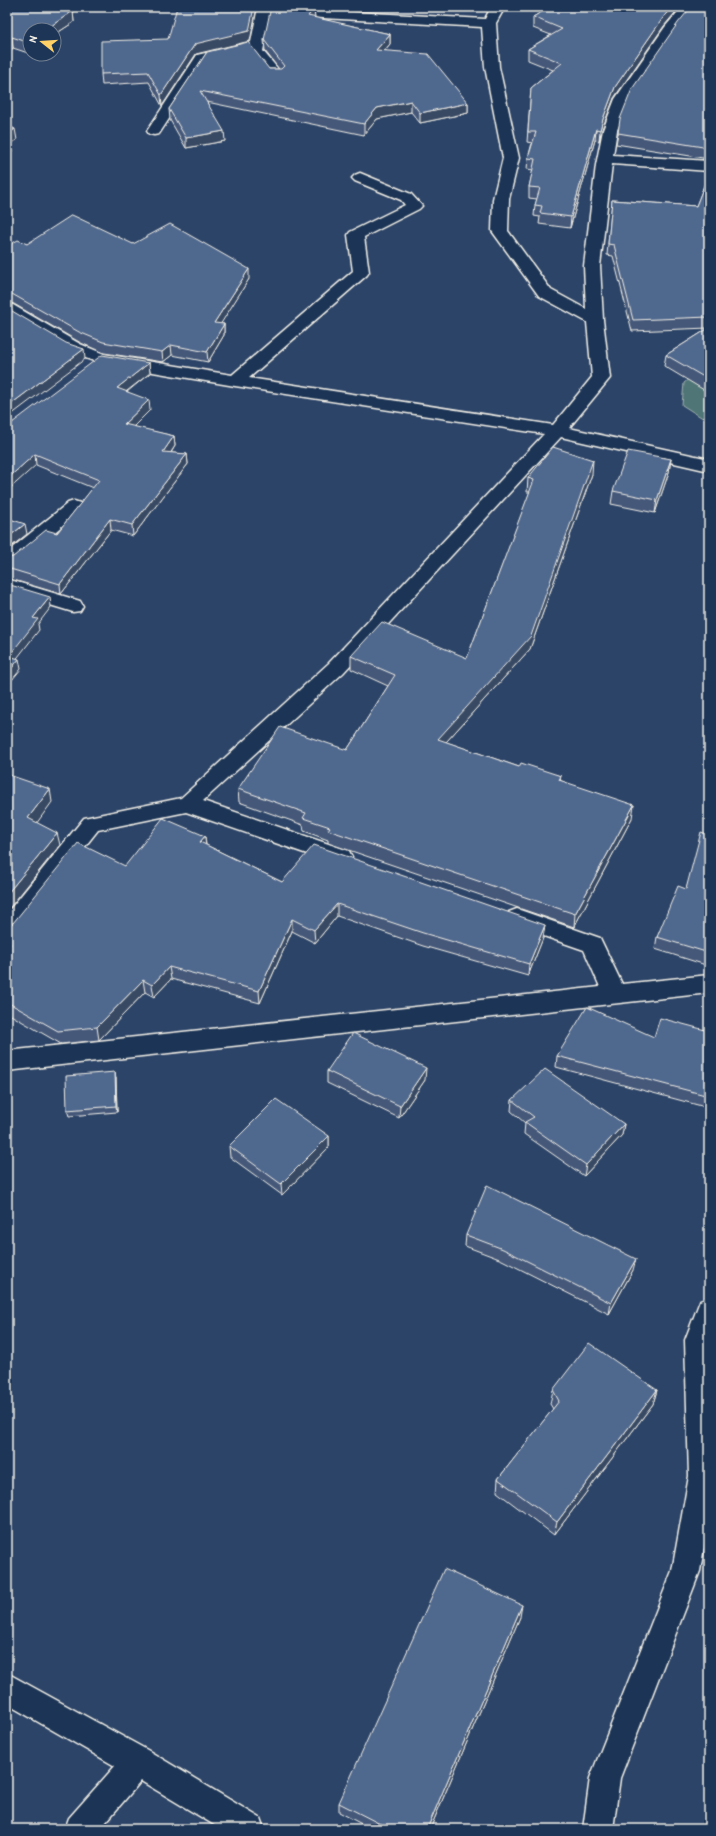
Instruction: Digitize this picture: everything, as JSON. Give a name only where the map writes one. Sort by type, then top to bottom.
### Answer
[{"type":"street","points":[[498,7],[489,23],[492,67],[510,158],[501,199],[500,231],[545,293],[595,320]]},
{"type":"street","points":[[7,929],[91,824],[187,804],[336,668],[557,431],[601,378],[595,320],[592,266],[610,130],[622,99],[670,30],[689,7]]},
{"type":"street","points":[[276,75],[256,51],[265,9],[489,23]]},
{"type":"street","points":[[154,131],[202,58],[257,45]]},
{"type":"street","points":[[605,159],[709,166]]},
{"type":"street","points":[[235,381],[361,272],[356,235],[414,206],[406,197],[360,178]]},
{"type":"street","points":[[7,308],[74,348],[94,363],[235,381],[557,431],[709,465]]},
{"type":"street","points":[[7,562],[74,507]]},
{"type":"street","points":[[7,585],[73,606]]},
{"type":"street","points":[[187,804],[359,864]]},
{"type":"street","points":[[502,913],[592,944],[615,995]]},
{"type":"street","points":[[7,1061],[709,984]]},
{"type":"street","points":[[598,1829],[605,1778],[686,1571],[703,1476],[704,1342],[709,1309]]},
{"type":"street","points":[[7,1688],[138,1762],[249,1829]]},
{"type":"street","points":[[80,1829],[138,1762]]},
{"type":"green space","points":[[709,362],[709,422],[682,405],[684,383]]},
{"type":"building","points":[[12,7],[60,7],[73,11],[57,22],[22,22],[22,40],[12,37],[7,43],[7,10]]},
{"type":"building","points":[[177,7],[254,7],[249,31],[195,44],[161,95],[148,72],[101,74],[101,41],[168,39]]},
{"type":"building","points":[[271,7],[314,9],[308,16],[390,34],[376,50],[428,54],[468,103],[420,113],[411,101],[377,108],[364,124],[200,91],[224,131],[186,138],[169,109],[207,52],[248,42],[269,69],[281,69],[284,66],[264,40]]},
{"type":"building","points":[[550,7],[672,7],[615,87],[600,130],[596,129],[571,217],[540,213],[542,206],[535,205],[540,188],[529,187],[535,159],[528,158],[536,132],[528,132],[531,88],[562,63],[528,49],[562,29],[533,17]]},
{"type":"building","points":[[691,7],[709,7],[709,148],[618,133],[620,119],[632,89],[678,23]]},
{"type":"building","points":[[7,125],[15,129],[7,134]]},
{"type":"building","points":[[709,173],[709,317],[633,320],[614,245],[608,244],[612,200],[696,206]]},
{"type":"building","points":[[72,215],[133,244],[170,224],[249,269],[214,323],[224,324],[207,352],[171,345],[162,352],[103,342],[79,332],[7,292],[7,246],[18,240],[27,244]]},
{"type":"building","points":[[7,308],[66,343],[84,349],[7,407]]},
{"type":"building","points":[[709,328],[709,380],[666,355]]},
{"type":"building","points":[[102,355],[149,363],[117,388],[149,400],[124,424],[174,436],[163,452],[187,454],[132,525],[110,519],[60,584],[7,568],[7,558],[13,557],[46,530],[57,533],[99,480],[35,454],[7,479],[7,424],[12,423]]},
{"type":"building","points":[[553,447],[593,460],[531,636],[438,739],[519,767],[521,763],[561,776],[559,780],[634,805],[575,914],[328,830],[330,827],[303,818],[306,813],[238,789],[280,727],[347,750],[395,675],[351,656],[382,622],[467,658],[534,480],[528,478]]},
{"type":"building","points":[[628,451],[671,459],[657,500],[613,491]]},
{"type":"building","points":[[7,518],[25,524],[7,538]]},
{"type":"building","points":[[7,584],[50,597],[33,618],[38,619],[9,656],[19,659],[7,674]]},
{"type":"building","points":[[9,775],[50,789],[28,818],[57,833],[7,894],[7,778]]},
{"type":"building","points":[[163,818],[205,836],[200,842],[282,882],[314,845],[545,925],[529,964],[423,933],[337,904],[314,930],[292,919],[259,991],[169,967],[152,985],[143,980],[97,1027],[58,1031],[7,1002],[7,947],[11,944],[7,942],[7,925],[13,923],[78,843],[125,866]]},
{"type":"building","points":[[709,823],[709,953],[657,937],[678,886],[686,889],[701,832],[707,834]]},
{"type":"building","points":[[587,1007],[654,1037],[660,1018],[709,1031],[709,1096],[557,1056]]},
{"type":"building","points":[[353,1033],[426,1068],[400,1106],[327,1071]]},
{"type":"building","points":[[545,1069],[624,1124],[586,1165],[525,1122],[534,1117],[512,1100]]},
{"type":"building","points":[[115,1072],[116,1106],[67,1110],[66,1076]]},
{"type":"building","points":[[276,1099],[329,1136],[281,1184],[229,1146]]},
{"type":"building","points":[[487,1185],[636,1259],[611,1303],[503,1249],[466,1235]]},
{"type":"building","points":[[589,1343],[657,1390],[557,1522],[498,1479],[559,1401],[553,1390]]},
{"type":"building","points":[[444,1569],[522,1605],[427,1829],[390,1829],[339,1803]]}]
